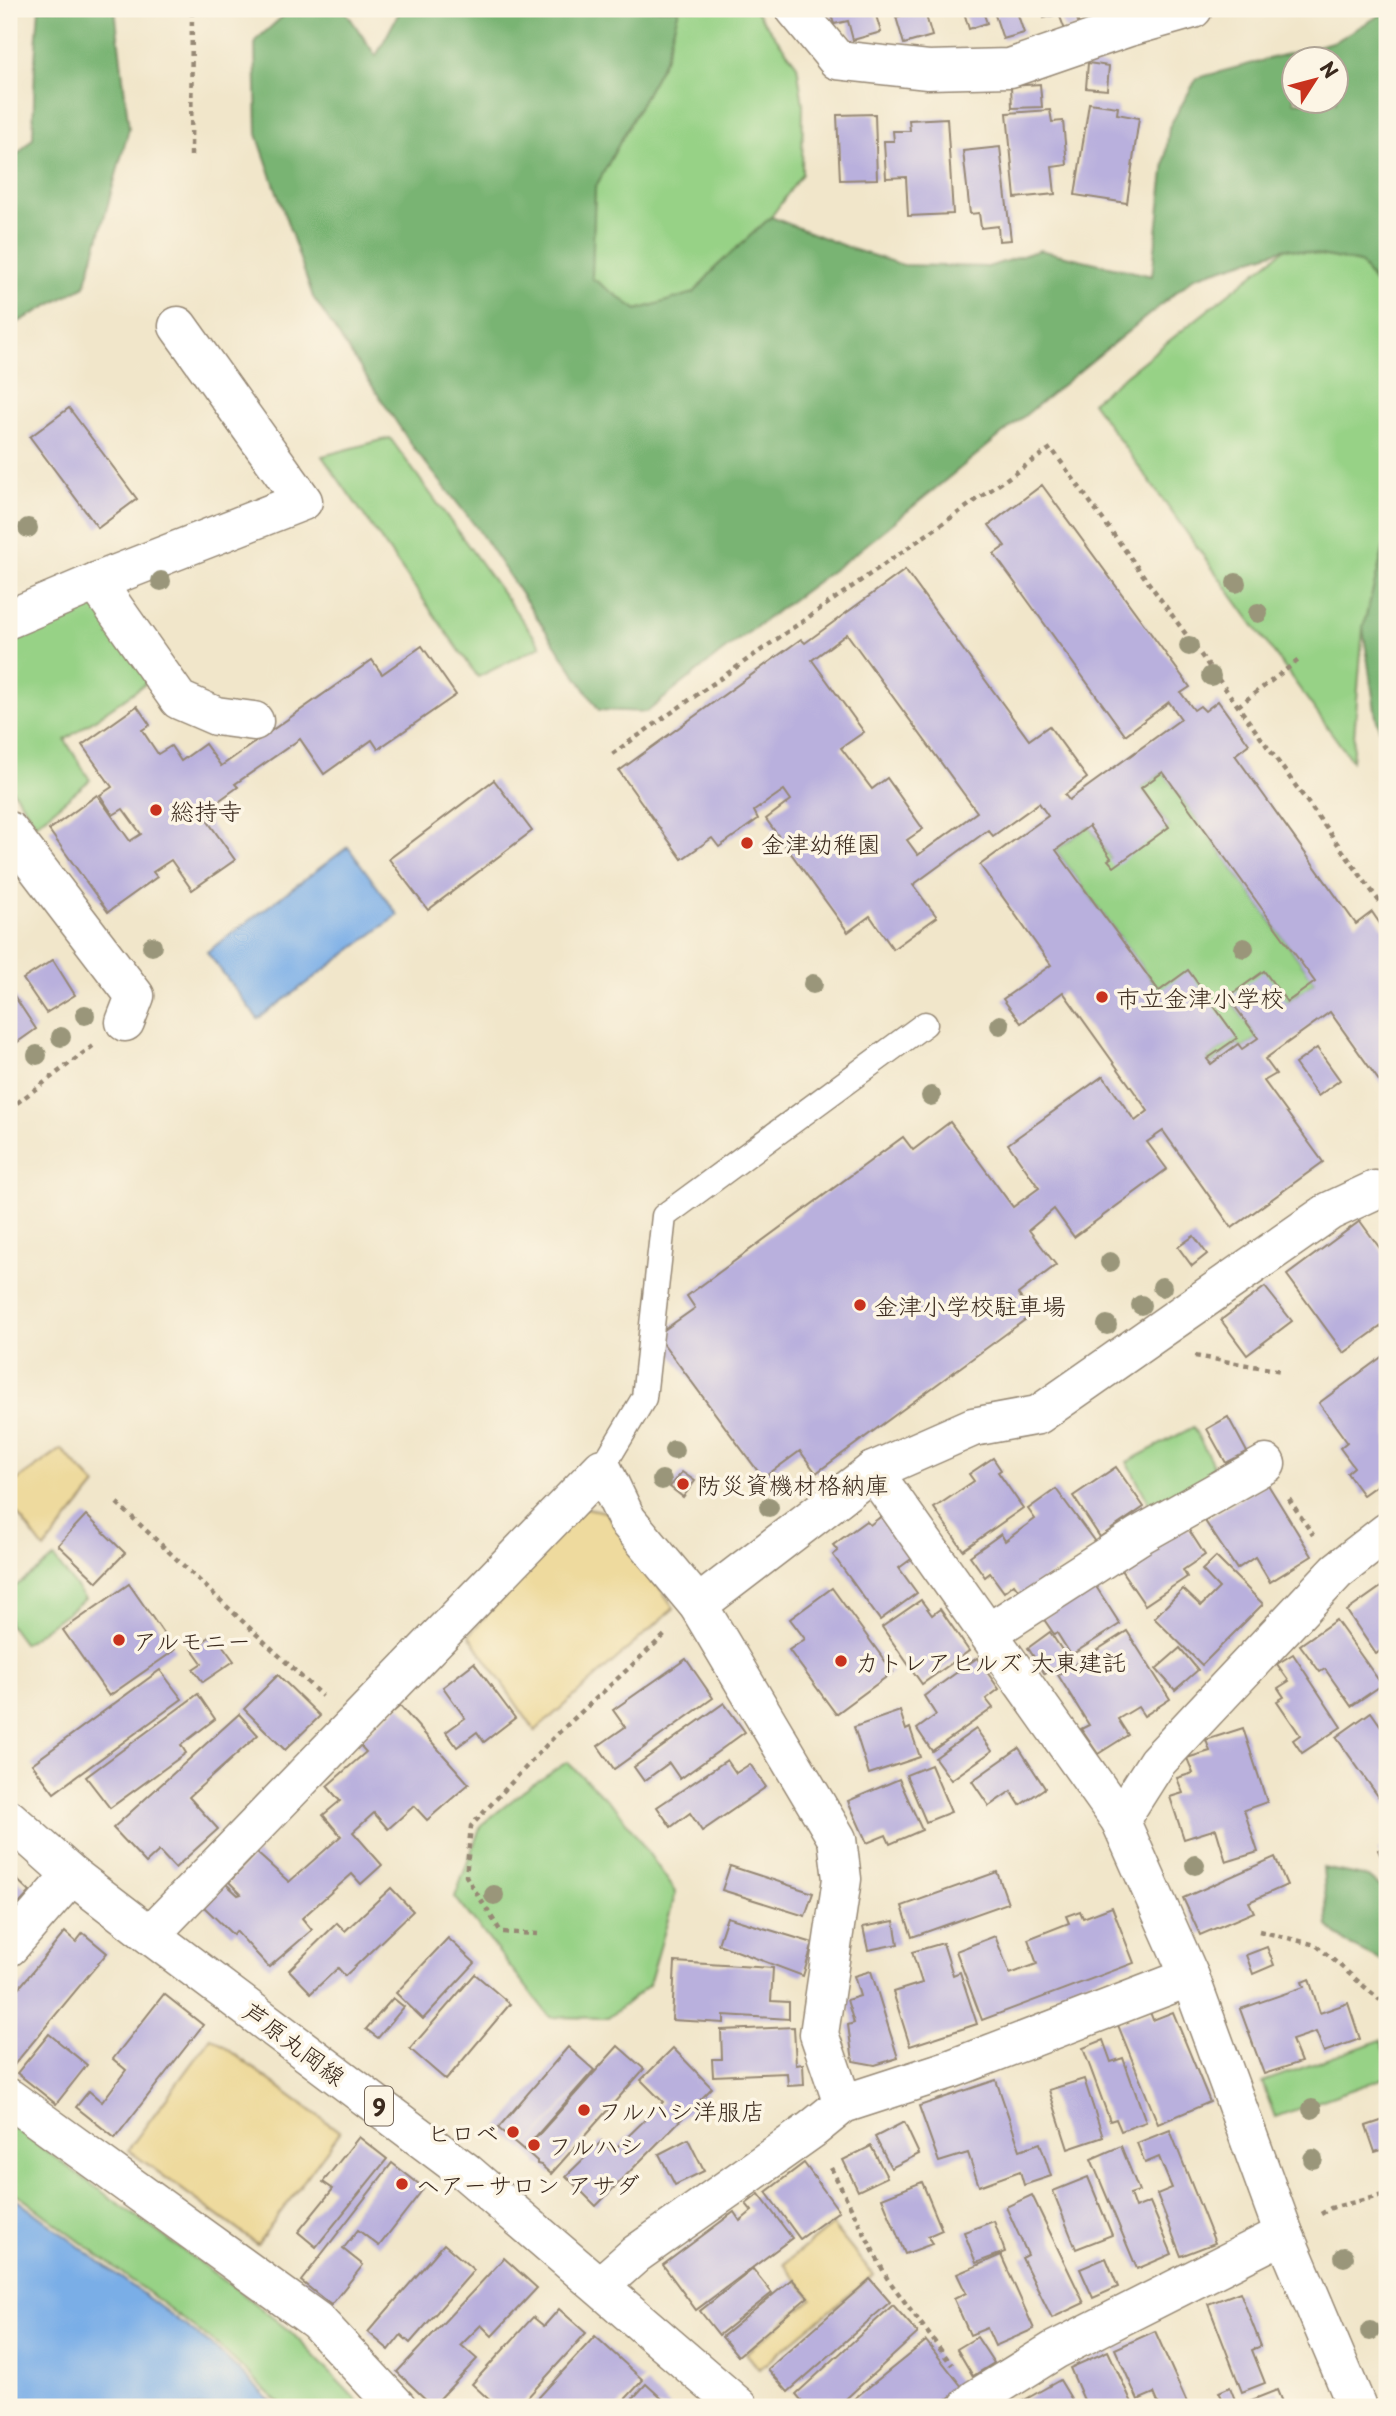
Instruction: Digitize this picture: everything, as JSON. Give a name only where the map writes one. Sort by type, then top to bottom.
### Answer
[{"type":"street","points":[[795,9],[837,61],[928,70],[1010,68],[1123,18],[1193,9]]},
{"type":"street","points":[[9,619],[303,501],[178,326]]},
{"type":"street","points":[[96,582],[180,700],[216,716],[254,720]]},
{"type":"street","points":[[9,831],[135,996],[125,1022]]},
{"type":"street","points":[[698,1605],[873,1471],[973,1427],[1038,1415],[1331,1211],[1375,1190]]},
{"type":"street","points":[[988,1633],[1140,1535],[1266,1464]]},
{"type":"street","points":[[150,1935],[601,1468],[627,1520],[698,1605],[837,1839],[842,1879],[819,2034],[843,2104]]},
{"type":"street","points":[[873,1471],[1120,1820],[1190,1977],[1284,2234],[1357,2407]]},
{"type":"street","points":[[1120,1820],[1157,1762],[1337,1571],[1382,1547]]},
{"type":"street","name":"芦原丸岡線","points":[[9,1819],[72,1875],[466,2172],[739,2407]]},
{"type":"street","points":[[9,1947],[72,1875]]},
{"type":"street","points":[[600,2286],[636,2254],[811,2130],[843,2104],[951,2069],[1190,1977]]},
{"type":"street","points":[[9,2098],[317,2322],[397,2407]]},
{"type":"street","points":[[972,2403],[1055,2350],[1284,2234]]},
{"type":"lane","points":[[601,1468],[644,1398],[664,1216],[925,1024]]},
{"type":"path","points":[[191,156],[192,9]]},
{"type":"path","points":[[612,754],[1051,448],[1387,912]]},
{"type":"path","points":[[1238,706],[1300,659]]},
{"type":"path","points":[[9,1109],[125,1022]]},
{"type":"path","points":[[1135,1347],[1282,1371]]},
{"type":"path","points":[[1266,1464],[1337,1571]]},
{"type":"path","points":[[117,1503],[353,1726]]},
{"type":"path","points":[[538,1934],[501,1932],[466,1876],[471,1826],[553,1738],[698,1605]]},
{"type":"path","points":[[1259,1930],[1316,1945],[1380,2000]]},
{"type":"path","points":[[811,2130],[887,2278],[972,2403]]},
{"type":"path","points":[[1331,2208],[1387,2194]]},
{"type":"green space","points":[[39,9],[115,9],[129,129],[85,286],[9,327],[9,163],[33,138]]},
{"type":"green space","points":[[291,9],[344,9],[376,56],[401,9],[679,9],[665,59],[595,188],[592,278],[637,310],[694,293],[716,267],[771,217],[852,249],[903,265],[988,267],[1040,250],[1152,276],[1169,127],[1197,78],[1280,56],[1280,116],[1350,116],[1350,46],[1317,46],[1336,41],[1387,11],[1387,300],[1360,263],[1286,248],[1195,277],[856,553],[722,652],[647,712],[599,710],[477,528],[413,447],[313,297],[257,134],[255,41]]},
{"type":"green space","points":[[679,9],[754,9],[797,65],[803,104],[802,174],[771,217],[716,267],[694,293],[637,310],[591,278],[595,188],[665,59]]},
{"type":"green space","points":[[1286,248],[1360,263],[1387,300],[1387,536],[1363,628],[1352,761],[1092,402]]},
{"type":"green space","points":[[390,438],[541,646],[478,677],[322,456]]},
{"type":"green space","points":[[1387,536],[1387,755],[1376,717],[1363,628]]},
{"type":"green space","points":[[94,598],[151,680],[65,740],[90,780],[36,824],[9,785],[9,632]]},
{"type":"green space","points":[[1163,772],[1315,982],[1287,1002],[1229,998],[1258,1038],[1242,1049],[1238,1044],[1211,1064],[1207,1059],[1236,1038],[1159,991],[1056,850],[1089,826],[1111,858],[1109,860],[1169,827],[1141,788]]},
{"type":"green space","points":[[1193,1427],[1217,1472],[1151,1507],[1127,1462]]},
{"type":"green space","points":[[54,1558],[85,1599],[24,1644],[9,1624],[9,1591]]},
{"type":"green space","points":[[567,1762],[617,1809],[676,1892],[649,1985],[608,2018],[550,2017],[455,1897],[481,1825],[525,1790]]},
{"type":"green space","points":[[1323,1868],[1368,1877],[1387,1893],[1387,1963],[1346,1943],[1328,1926]]},
{"type":"green space","points":[[1381,2040],[1387,2057],[1387,2077],[1275,2117],[1262,2082]]},
{"type":"green space","points":[[9,2124],[292,2333],[363,2407],[283,2407],[220,2347],[9,2188]]},
{"type":"sand","points":[[61,1449],[96,1485],[44,1549],[9,1503],[9,1486]]},
{"type":"sand","points":[[582,1507],[606,1512],[674,1608],[535,1731],[469,1635]]},
{"type":"sand","points":[[211,2037],[340,2132],[257,2244],[128,2150]]},
{"type":"sand","points":[[832,2225],[873,2275],[759,2369],[746,2353],[812,2299],[784,2264]]},
{"type":"water","points":[[348,847],[398,915],[258,1019],[207,952]]},
{"type":"water","points":[[9,2194],[219,2351],[276,2407],[9,2407]]},
{"type":"building","points":[[829,9],[874,9],[881,32],[853,40],[848,21],[834,24]]},
{"type":"building","points":[[924,9],[932,36],[904,44],[896,17]]},
{"type":"building","points":[[963,9],[982,9],[987,23],[969,29]]},
{"type":"building","points":[[993,9],[1016,9],[1024,33],[1003,39]]},
{"type":"building","points":[[1041,9],[1074,9],[1079,25],[1065,30],[1059,14],[1044,18]]},
{"type":"building","points":[[1088,63],[1109,66],[1107,90],[1086,88]]},
{"type":"building","points":[[1040,84],[1042,107],[1012,108],[1011,86]]},
{"type":"building","points":[[1089,103],[1118,107],[1117,114],[1139,118],[1127,203],[1075,195]]},
{"type":"building","points":[[1050,110],[1052,122],[1063,121],[1067,165],[1052,167],[1055,194],[1015,198],[1007,113]]},
{"type":"building","points":[[875,114],[877,179],[840,180],[837,115]]},
{"type":"building","points":[[947,118],[953,214],[908,216],[906,177],[886,178],[884,141],[894,141],[893,131],[910,131],[909,120]]},
{"type":"building","points":[[1000,147],[1011,240],[999,241],[998,226],[981,228],[979,213],[970,214],[963,151]]},
{"type":"building","points":[[69,408],[137,499],[98,528],[30,437]]},
{"type":"building","points":[[1042,485],[1190,687],[1181,693],[1194,710],[1200,706],[1205,711],[1218,701],[1249,744],[1235,755],[1356,924],[1372,912],[1387,934],[1387,1092],[1330,1012],[1265,1059],[1276,1074],[1264,1081],[1323,1162],[1232,1228],[1163,1131],[1147,1142],[1167,1169],[1074,1237],[1054,1209],[1029,1230],[1056,1265],[1018,1294],[1033,1314],[816,1473],[800,1451],[763,1478],[657,1335],[695,1308],[687,1296],[903,1137],[913,1150],[950,1122],[1013,1207],[1039,1188],[1008,1144],[1103,1076],[1135,1121],[1148,1111],[1063,992],[1021,1023],[1003,999],[1051,965],[980,865],[1048,816],[1039,803],[993,836],[988,830],[913,885],[937,917],[893,949],[870,916],[848,932],[766,819],[791,800],[784,790],[754,811],[758,819],[719,847],[712,838],[682,859],[619,771],[801,639],[805,643],[905,570],[1029,740],[1049,726],[1087,778],[1065,795],[1069,800],[1181,719],[1169,702],[1125,735],[994,554],[1005,546],[989,525]],"holes":[[[847,634],[977,812],[918,855],[907,840],[923,829],[887,778],[872,789],[841,748],[864,732],[812,660]],[[1163,772],[1315,982],[1287,1002],[1264,971],[1228,997],[1258,1038],[1242,1049],[1238,1044],[1211,1064],[1207,1059],[1237,1038],[1188,970],[1159,991],[1056,850],[1089,826],[1111,858],[1108,860],[1114,867],[1169,827],[1141,788]]]},
{"type":"building","points":[[422,646],[456,695],[378,749],[372,740],[324,774],[300,739],[235,784],[238,787],[202,813],[235,860],[192,890],[171,860],[153,872],[157,877],[108,912],[49,830],[97,795],[130,841],[141,834],[123,809],[113,815],[100,795],[112,787],[82,745],[137,706],[150,725],[142,730],[158,754],[171,746],[181,761],[205,744],[221,766],[372,660],[382,674]]},
{"type":"building","points":[[494,780],[532,831],[428,910],[389,859]]},
{"type":"building","points":[[53,960],[75,995],[46,1013],[23,979]]},
{"type":"building","points":[[9,988],[36,1029],[9,1048]]},
{"type":"building","points":[[1317,1048],[1340,1080],[1318,1096],[1295,1064]]},
{"type":"building","points":[[1360,1221],[1387,1258],[1387,1322],[1344,1353],[1287,1275]]},
{"type":"building","points":[[1194,1236],[1207,1254],[1192,1266],[1178,1247]]},
{"type":"building","points":[[1265,1287],[1292,1321],[1247,1355],[1221,1320]]},
{"type":"building","points":[[1387,1353],[1387,1478],[1363,1495],[1347,1473],[1354,1467],[1340,1448],[1347,1442],[1319,1403]]},
{"type":"building","points":[[1228,1417],[1247,1452],[1226,1463],[1207,1429]]},
{"type":"building","points":[[993,1458],[1001,1470],[998,1472],[1023,1508],[963,1550],[934,1508],[974,1481],[969,1474]]},
{"type":"building","points":[[1116,1467],[1144,1507],[1100,1537],[1073,1496]]},
{"type":"building","name":"防災資機材格納庫","points":[[682,1472],[695,1481],[683,1497],[670,1487]]},
{"type":"building","points":[[1267,1483],[1312,1556],[1270,1582],[1255,1557],[1237,1569],[1205,1521]]},
{"type":"building","points":[[1056,1489],[1095,1542],[1022,1595],[1014,1584],[1004,1592],[990,1573],[985,1577],[970,1556],[1001,1534],[1005,1541],[1035,1519],[1028,1509]]},
{"type":"building","points":[[86,1515],[125,1553],[97,1582],[58,1545]]},
{"type":"building","points":[[883,1515],[914,1557],[899,1568],[917,1593],[880,1620],[833,1555],[838,1551],[833,1545],[866,1521],[870,1525]]},
{"type":"building","points":[[1187,1527],[1205,1555],[1183,1570],[1187,1577],[1145,1605],[1121,1570]]},
{"type":"building","points":[[1216,1557],[1263,1604],[1202,1665],[1154,1618],[1183,1589],[1201,1606],[1219,1588],[1202,1570]]},
{"type":"building","name":"アルモニー","points":[[129,1584],[175,1650],[109,1696],[63,1630]]},
{"type":"building","points":[[1095,1585],[1120,1624],[1071,1655],[1057,1633],[1054,1634],[1043,1618]]},
{"type":"building","points":[[1381,1587],[1387,1595],[1387,1661],[1380,1651],[1376,1654],[1347,1611]]},
{"type":"building","name":"カトレアヒルズ 大東建託","points":[[832,1588],[893,1672],[836,1714],[789,1650],[805,1639],[790,1619]]},
{"type":"building","points":[[921,1600],[932,1615],[940,1609],[969,1651],[922,1684],[882,1627]]},
{"type":"building","points":[[1336,1620],[1382,1685],[1351,1706],[1325,1669],[1320,1672],[1300,1645]]},
{"type":"building","points":[[1127,1631],[1170,1699],[1144,1716],[1138,1707],[1118,1719],[1128,1735],[1098,1754],[1081,1729],[1089,1725],[1058,1675]]},
{"type":"building","points":[[1050,1632],[1068,1659],[1045,1674],[1028,1648]]},
{"type":"building","points":[[214,1634],[234,1661],[203,1682],[193,1669],[202,1663],[192,1649]]},
{"type":"building","points":[[1180,1648],[1198,1670],[1175,1690],[1156,1669]]},
{"type":"building","points":[[1293,1654],[1341,1727],[1302,1753],[1293,1740],[1300,1735],[1277,1701],[1284,1697],[1278,1688],[1289,1681],[1277,1664]]},
{"type":"building","points":[[977,1658],[999,1689],[986,1699],[993,1708],[932,1751],[917,1729],[936,1715],[924,1696]]},
{"type":"building","points":[[686,1659],[713,1698],[614,1769],[598,1746],[625,1727],[613,1710]]},
{"type":"building","points":[[474,1663],[515,1718],[484,1742],[477,1732],[457,1747],[446,1732],[465,1718],[443,1687]]},
{"type":"building","points":[[160,1670],[182,1699],[54,1793],[32,1764]]},
{"type":"building","points":[[278,1675],[320,1716],[285,1750],[244,1709]]},
{"type":"building","points":[[198,1694],[215,1719],[181,1745],[186,1753],[110,1808],[86,1777]]},
{"type":"building","points":[[724,1703],[745,1732],[680,1779],[669,1763],[644,1781],[634,1767]]},
{"type":"building","points":[[400,1706],[469,1784],[427,1820],[414,1806],[388,1829],[374,1813],[353,1832],[382,1865],[361,1884],[352,1874],[302,1918],[312,1930],[269,1967],[236,1931],[233,1935],[204,1907],[226,1884],[238,1895],[241,1894],[229,1882],[257,1853],[289,1882],[341,1836],[323,1815],[340,1801],[327,1786],[366,1752],[358,1743]]},
{"type":"building","points":[[900,1711],[906,1730],[910,1728],[920,1757],[869,1774],[854,1727]]},
{"type":"building","points":[[1371,1712],[1387,1735],[1385,1806],[1336,1737]]},
{"type":"building","points":[[239,1714],[258,1735],[189,1797],[218,1829],[175,1868],[159,1851],[146,1863],[113,1828]]},
{"type":"building","points":[[1243,1728],[1267,1802],[1244,1810],[1258,1852],[1226,1862],[1216,1829],[1184,1839],[1170,1797],[1183,1793],[1177,1778],[1193,1773],[1187,1758],[1210,1751],[1206,1740]]},
{"type":"building","points":[[976,1729],[992,1751],[951,1780],[935,1758]]},
{"type":"building","points":[[1019,1748],[1045,1788],[1020,1805],[1011,1791],[989,1806],[972,1781]]},
{"type":"building","points":[[727,1760],[736,1773],[750,1764],[766,1787],[702,1831],[690,1813],[671,1827],[657,1807]]},
{"type":"building","points":[[931,1765],[951,1812],[926,1822],[906,1775]]},
{"type":"building","points":[[899,1779],[922,1830],[890,1844],[886,1835],[867,1843],[848,1801]]},
{"type":"building","points":[[1387,1846],[1387,1871],[1378,1850]]},
{"type":"building","points":[[1275,1857],[1287,1885],[1249,1902],[1254,1912],[1200,1935],[1183,1898]]},
{"type":"building","points":[[730,1866],[813,1893],[805,1916],[722,1890]]},
{"type":"building","points":[[9,1872],[30,1892],[9,1915]]},
{"type":"building","points":[[997,1872],[1008,1903],[912,1937],[902,1906]]},
{"type":"building","points":[[391,1888],[413,1911],[345,1976],[338,1968],[311,1993],[289,1970],[337,1923],[345,1931]]},
{"type":"building","points":[[1112,1907],[1134,1963],[982,2020],[956,1951],[995,1936],[1010,1974],[1037,1964],[1028,1939],[1069,1923],[1066,1916],[1080,1911],[1083,1918]]},
{"type":"building","points":[[727,1917],[813,1943],[803,1976],[718,1944]]},
{"type":"building","points":[[894,1921],[898,1944],[868,1950],[863,1927]]},
{"type":"building","points":[[65,1932],[76,1942],[83,1933],[107,1953],[9,2071],[9,2000]]},
{"type":"building","points":[[448,1938],[475,1963],[423,2019],[396,1993]]},
{"type":"building","points":[[943,1943],[953,1975],[960,1972],[977,2024],[910,2046],[893,1992],[922,1983],[912,1952]]},
{"type":"building","points":[[1267,1947],[1274,1965],[1253,1974],[1246,1955]]},
{"type":"building","points":[[675,1962],[773,1968],[771,2001],[789,2002],[789,2019],[724,2015],[724,2023],[672,2020]]},
{"type":"building","points":[[871,1971],[898,2058],[875,2065],[853,2061],[848,2025],[854,2023],[847,2000],[860,1996],[854,1976]]},
{"type":"building","points":[[475,1974],[510,2004],[446,2080],[410,2049]]},
{"type":"building","points":[[1309,1979],[1320,2013],[1348,2003],[1360,2039],[1324,2052],[1316,2032],[1292,2040],[1301,2062],[1264,2074],[1240,2009],[1304,1987],[1302,1982]]},
{"type":"building","points":[[164,1994],[203,2025],[115,2138],[76,2107],[89,2091],[102,2102],[126,2070],[113,2059]]},
{"type":"building","points":[[393,1998],[404,2007],[378,2038],[366,2029]]},
{"type":"building","points":[[1150,2012],[1153,2020],[1173,2012],[1210,2102],[1158,2124],[1118,2025]]},
{"type":"building","points":[[794,2027],[796,2065],[803,2064],[804,2085],[788,2086],[787,2073],[713,2076],[712,2059],[722,2059],[721,2030]]},
{"type":"building","points":[[49,2034],[87,2065],[56,2104],[17,2073]]},
{"type":"building","points":[[1103,2040],[1111,2062],[1123,2058],[1146,2122],[1121,2131],[1116,2119],[1110,2121],[1083,2048]]},
{"type":"building","name":"フルハシ洋服店","points":[[618,2046],[644,2069],[551,2174],[537,2164],[525,2150]]},
{"type":"building","points":[[568,2047],[594,2070],[524,2150],[498,2128]]},
{"type":"building","points":[[673,2048],[712,2088],[596,2206],[566,2176],[602,2141],[612,2152],[663,2102],[641,2080]]},
{"type":"building","points":[[1084,2079],[1103,2137],[1068,2149],[1049,2090]]},
{"type":"building","points":[[996,2080],[1020,2150],[1040,2143],[1051,2176],[1024,2185],[1020,2171],[979,2186],[968,2153],[939,2162],[919,2106]]},
{"type":"building","points":[[1387,2119],[1387,2148],[1375,2152],[1366,2126]]},
{"type":"building","points":[[904,2122],[919,2154],[891,2168],[875,2137]]},
{"type":"building","points":[[1170,2130],[1215,2243],[1181,2256],[1157,2194],[1172,2188],[1159,2157],[1145,2163],[1137,2143]]},
{"type":"building","points":[[359,2137],[387,2159],[316,2247],[298,2232],[333,2189],[323,2182]]},
{"type":"building","points":[[688,2139],[704,2171],[675,2185],[659,2154]]},
{"type":"building","points":[[871,2146],[887,2177],[858,2191],[843,2160]]},
{"type":"building","points":[[1121,2146],[1139,2191],[1130,2194],[1135,2208],[1150,2202],[1172,2254],[1137,2269],[1091,2159]]},
{"type":"building","points":[[392,2163],[424,2188],[379,2246],[358,2230],[343,2249],[363,2265],[331,2305],[301,2281]]},
{"type":"building","points":[[804,2163],[839,2211],[800,2239],[766,2192]]},
{"type":"building","points":[[1088,2177],[1112,2235],[1076,2249],[1053,2191]]},
{"type":"building","points":[[922,2182],[942,2230],[928,2236],[932,2244],[905,2254],[882,2198]]},
{"type":"building","points":[[759,2194],[792,2238],[696,2310],[663,2265],[734,2212],[740,2221],[752,2211],[746,2204]]},
{"type":"building","points":[[1032,2195],[1084,2303],[1052,2318],[1022,2258],[1028,2255],[1006,2207]]},
{"type":"building","points":[[994,2221],[1005,2252],[976,2263],[964,2232]]},
{"type":"building","points":[[444,2244],[474,2270],[410,2343],[401,2335],[389,2350],[368,2332]]},
{"type":"building","points":[[1001,2255],[1034,2329],[995,2346],[987,2328],[970,2335],[954,2299],[966,2293],[957,2274]]},
{"type":"building","points":[[504,2258],[537,2288],[492,2336],[481,2325],[461,2345],[477,2359],[433,2406],[397,2372]]},
{"type":"building","points":[[1106,2258],[1118,2287],[1093,2298],[1080,2269]]},
{"type":"building","points":[[753,2269],[772,2293],[719,2335],[700,2311]]},
{"type":"building","points":[[792,2279],[808,2297],[738,2356],[722,2337]]},
{"type":"building","points":[[870,2279],[890,2302],[788,2392],[768,2369]]},
{"type":"building","points":[[1240,2292],[1261,2346],[1252,2350],[1265,2383],[1242,2392],[1208,2304]]},
{"type":"building","points":[[893,2305],[918,2333],[837,2407],[807,2407],[796,2394]]},
{"type":"building","points":[[559,2309],[586,2333],[519,2407],[497,2407],[472,2384],[533,2317],[544,2326]]},
{"type":"building","points":[[1155,2331],[1189,2407],[1160,2407],[1154,2393],[1138,2400],[1115,2349]]},
{"type":"building","points":[[595,2336],[643,2380],[618,2407],[530,2407]]},
{"type":"building","points":[[977,2337],[994,2363],[973,2376],[957,2349]]},
{"type":"building","points":[[926,2341],[962,2387],[959,2390],[937,2407],[844,2407]]},
{"type":"building","points":[[1108,2351],[1134,2407],[1087,2407],[1070,2368]]},
{"type":"building","points":[[1060,2380],[1075,2405],[1012,2407]]},
{"type":"building","points":[[646,2384],[671,2407],[625,2407]]},
{"type":"building","points":[[1230,2387],[1235,2400],[1225,2404],[1219,2392]]},
{"type":"building","points":[[1277,2390],[1284,2407],[1234,2407]]},
{"type":"place","name":"総持寺","points":[[156,810]]},
{"type":"place","name":"金津幼稚園","points":[[747,843]]},
{"type":"place","name":"市立金津小学校","points":[[1102,997]]},
{"type":"place","name":"金津小学校駐車場","points":[[860,1305]]},
{"type":"place","name":"防災資機材格納庫","points":[[683,1484]]},
{"type":"place","name":"アルモニー","points":[[119,1640]]},
{"type":"place","name":"カトレアヒルズ 大東建託","points":[[841,1661]]},
{"type":"place","name":"フルハシ洋服店","points":[[584,2110]]},
{"type":"place","name":"ヒロベ","points":[[513,2132]]},
{"type":"place","name":"フルハシ","points":[[534,2145]]},
{"type":"place","name":"ヘアーサロン アサダ","points":[[402,2184]]}]
